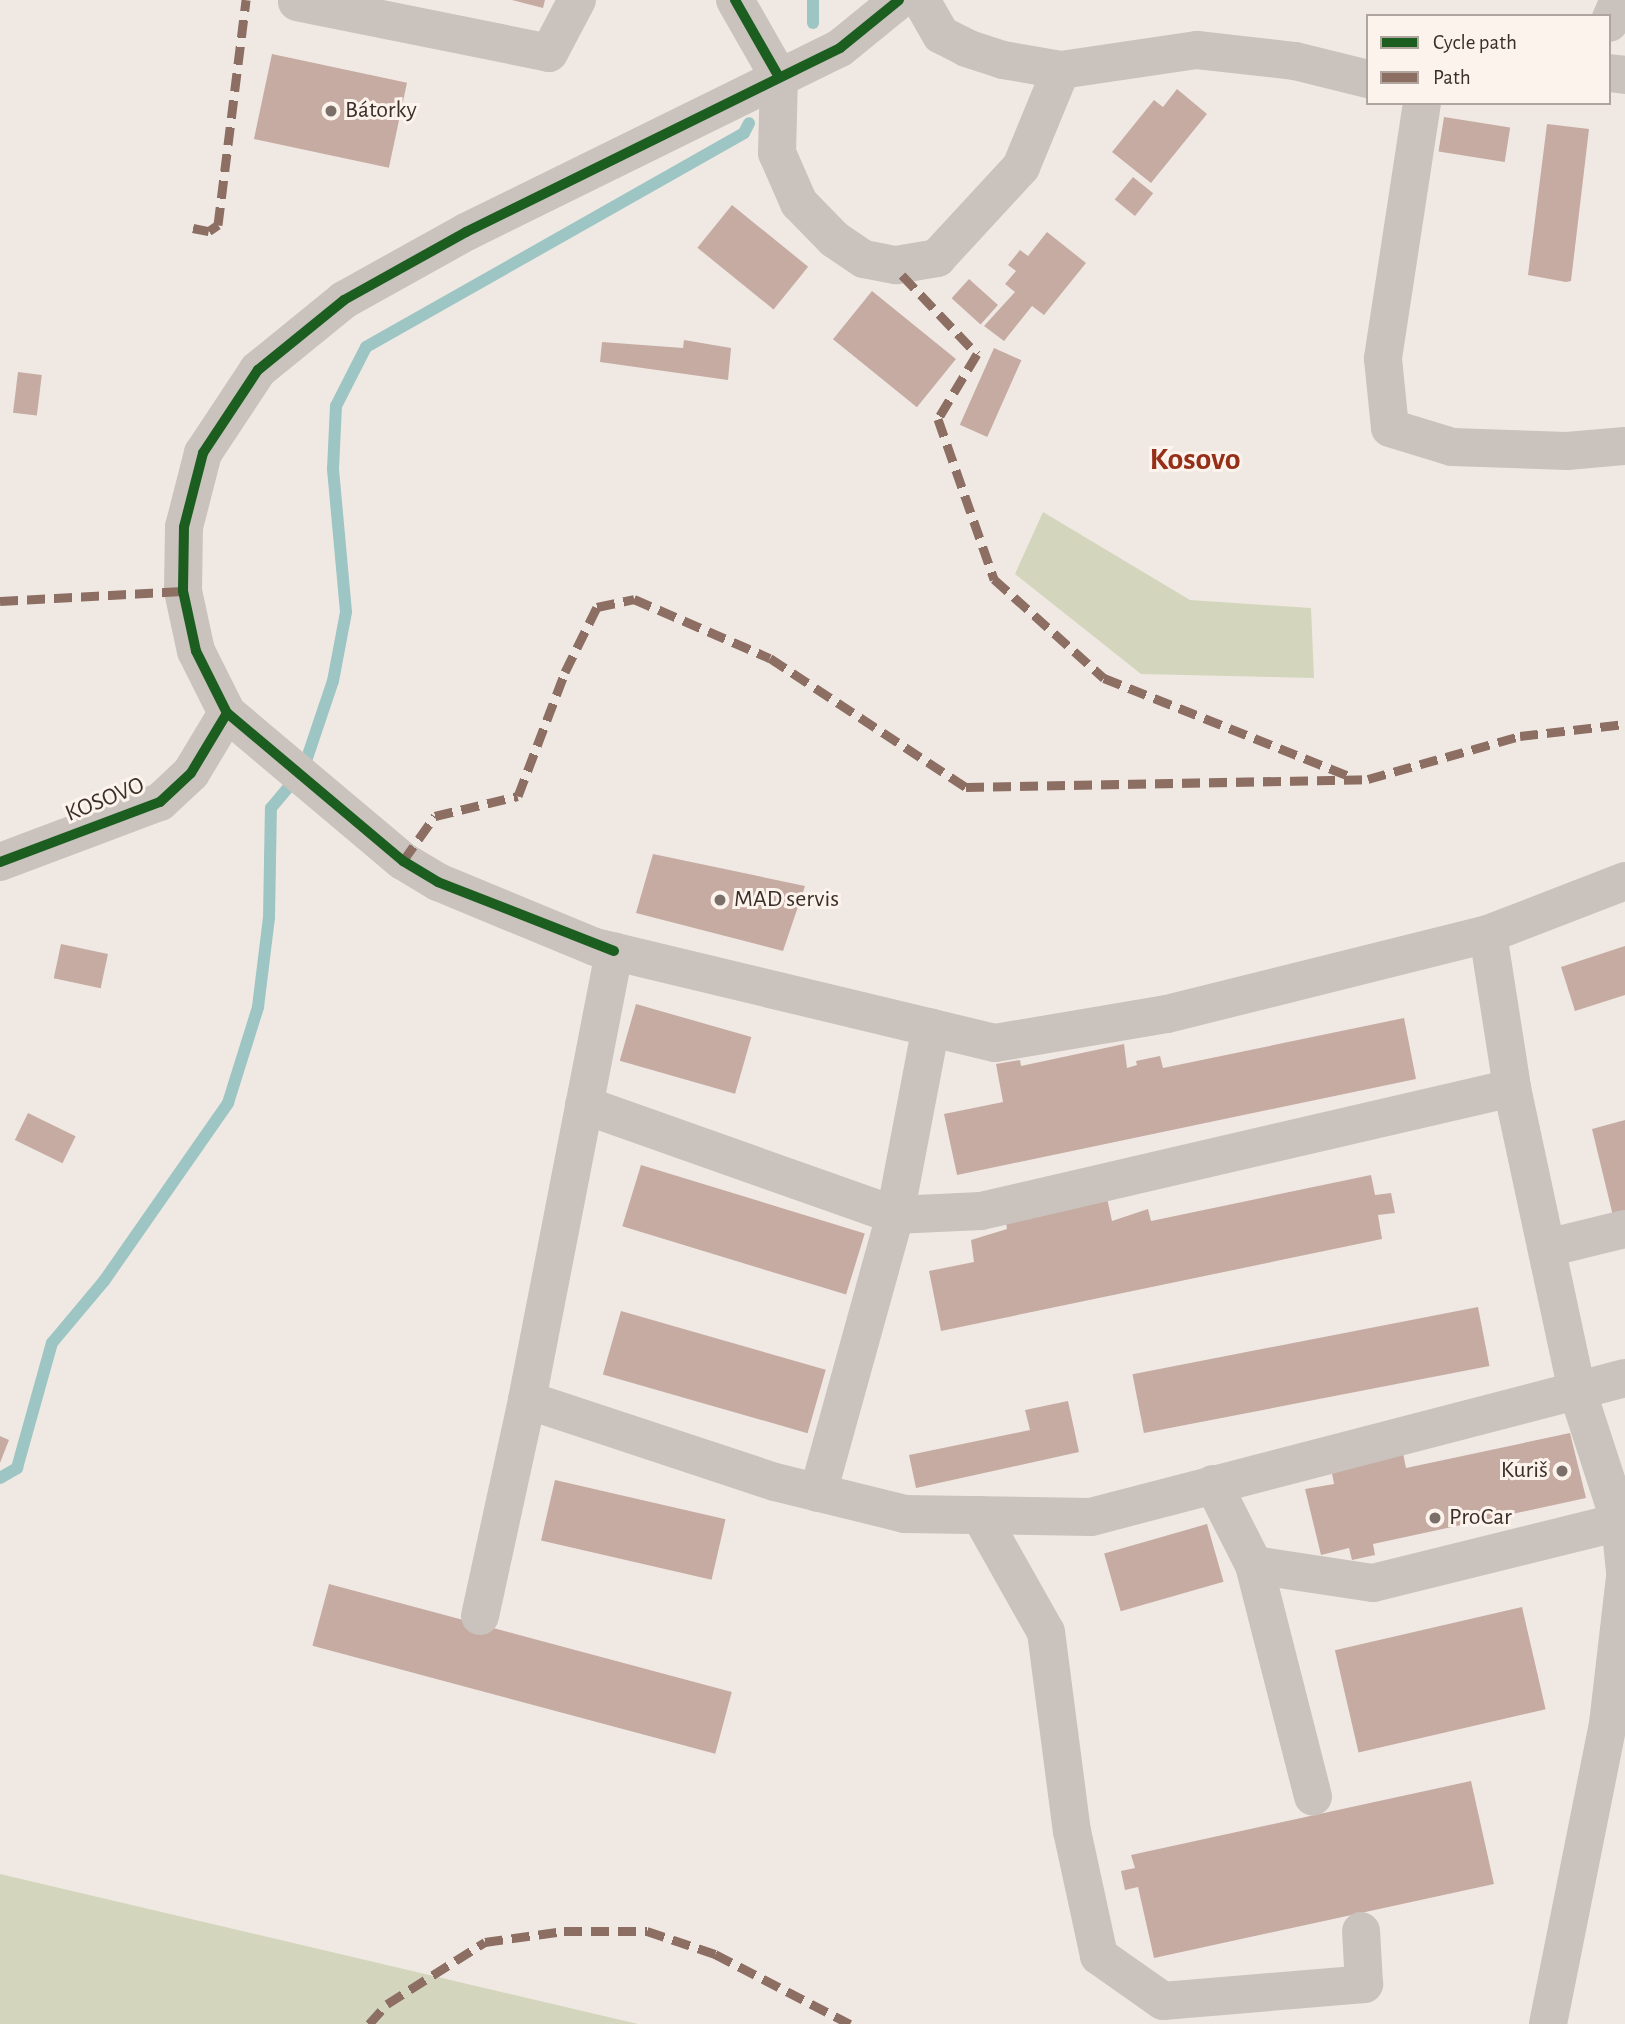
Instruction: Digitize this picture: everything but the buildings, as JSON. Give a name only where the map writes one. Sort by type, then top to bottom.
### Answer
[{"type":"street","points":[[297,2],[549,53],[577,0]]},
{"type":"street","points":[[735,0],[779,78],[777,153],[799,203],[834,239],[864,259],[896,265],[937,258],[1021,167],[1061,70]]},
{"type":"street","points":[[899,0],[841,48],[466,232],[344,300],[258,370],[203,453],[184,527],[183,591],[195,652],[228,713],[300,778],[403,861],[438,882],[614,951],[995,1043],[1167,1014],[1488,934],[1625,881]]},
{"type":"street","points":[[921,0],[941,35],[967,48],[1003,60],[1061,70],[1197,50],[1295,61],[1366,79]]},
{"type":"street","points":[[1611,18],[1619,0]]},
{"type":"street","points":[[1422,105],[1384,359],[1390,428],[1452,447],[1567,451],[1625,446]]},
{"type":"street","name":"KOSOVO","points":[[0,862],[160,802],[191,773],[228,713]]},
{"type":"street","points":[[1488,934],[1512,1088],[1546,1248],[1577,1390],[1620,1522],[1625,1573],[1608,1724],[1548,2024]]},
{"type":"street","points":[[480,1616],[527,1400],[614,951]]},
{"type":"street","points":[[818,1493],[895,1215],[931,1027]]},
{"type":"street","points":[[584,1105],[895,1215],[981,1211],[1512,1088]]},
{"type":"street","points":[[1546,1248],[1625,1229]]},
{"type":"street","points":[[527,1400],[818,1493],[905,1514],[1091,1517],[1625,1378]]},
{"type":"street","points":[[1213,1484],[1254,1565],[1313,1797]]},
{"type":"street","points":[[980,1515],[1046,1633],[1072,1831],[1099,1956],[1163,2001],[1364,1984],[1361,1931]]},
{"type":"street","points":[[1254,1565],[1373,1583],[1620,1522]]},
{"type":"green space","points":[[1043,512],[1190,600],[1311,608],[1314,678],[1141,674],[1015,574]]},
{"type":"green space","points":[[0,1874],[638,2024],[0,2024]]},
{"type":"waterway","points":[[813,0],[813,23]]},
{"type":"waterway","points":[[0,1478],[17,1468],[52,1343],[104,1281],[228,1103],[258,1007],[269,918],[271,808],[303,770],[333,681],[346,612],[333,469],[336,406],[366,347],[744,133],[749,123]]},
{"type":"marked path","points":[[193,228],[209,231],[218,225],[246,0]]},
{"type":"marked path","points":[[902,275],[977,354],[938,419],[994,579],[1104,678],[1352,777]]},
{"type":"marked path","points":[[0,601],[183,591]]},
{"type":"marked path","points":[[403,861],[435,816],[518,796],[565,672],[597,607],[634,599],[770,658],[966,787],[1368,779],[1520,736],[1625,724]]},
{"type":"marked path","points":[[369,2024],[387,2004],[485,1942],[564,1931],[647,1931],[715,1954],[850,2024]]},
{"type":"cycle path","points":[[735,0],[779,77]]},
{"type":"cycle path","points":[[614,951],[438,882],[403,861],[227,713],[196,651],[183,591],[184,527],[203,453],[258,370],[344,300],[466,232],[840,48],[899,0]]},
{"type":"cycle path","points":[[0,862],[160,802],[191,773],[227,713]]},
{"type":"place","name":"Bátorky","points":[[331,111]]},
{"type":"place","name":"MAD servis","points":[[720,900]]},
{"type":"place","name":"Kuriš","points":[[1562,1471]]},
{"type":"place","name":"ProCar","points":[[1435,1518]]},
{"type":"district","name":"Kosovo","points":[[1195,459]]}]
